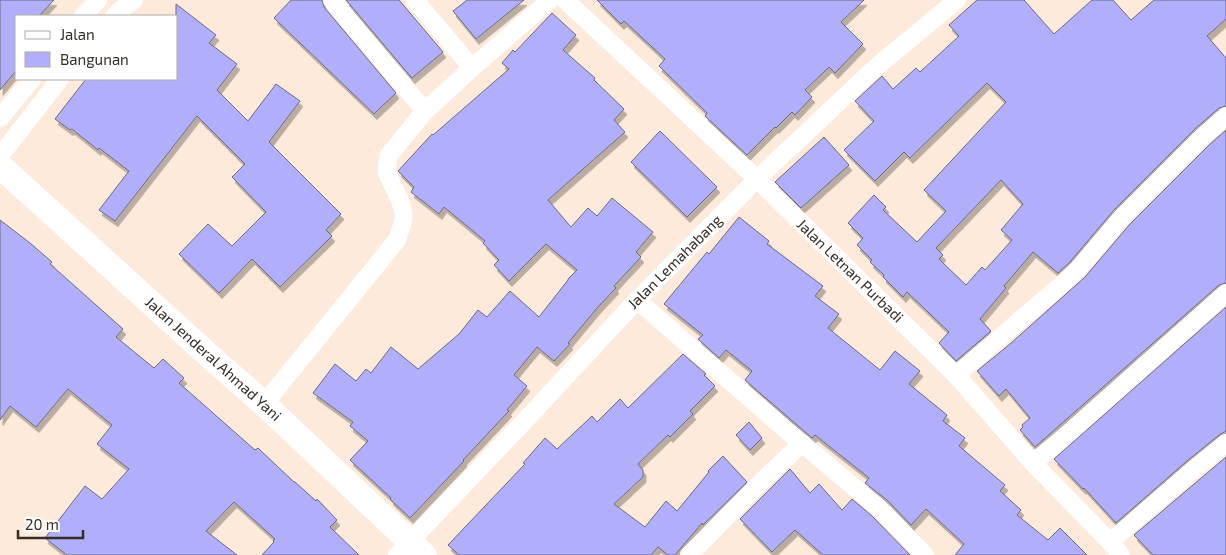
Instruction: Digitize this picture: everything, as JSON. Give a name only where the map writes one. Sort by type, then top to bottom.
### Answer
[{"type":"main road","name":"Jalan Jenderal Ahmad Yani","points":[[0,166],[264,404],[410,550]]},
{"type":"street","points":[[84,15],[98,0]]},
{"type":"street","points":[[115,15],[134,0]]},
{"type":"street","points":[[332,0],[425,111]]},
{"type":"street","points":[[415,0],[472,68]]},
{"type":"street","points":[[264,404],[396,240],[404,216],[401,203],[387,173],[390,155],[425,111],[472,68],[562,0]]},
{"type":"street","name":"Jalan Letnan Purbadi","points":[[562,0],[757,179],[956,375],[1033,463],[1116,548]]},
{"type":"street","name":"Jalan Lemahabang","points":[[410,550],[525,421],[637,300],[757,179],[875,68],[957,0]]},
{"type":"street","points":[[0,118],[31,80]]},
{"type":"street","points":[[0,156],[59,80]]},
{"type":"street","points":[[956,375],[1078,269],[1122,217],[1226,116]]},
{"type":"street","points":[[1033,463],[1226,293]]},
{"type":"street","points":[[637,300],[778,424],[879,508],[925,555]]},
{"type":"street","points":[[689,555],[802,443]]},
{"type":"street","points":[[1116,548],[1194,468],[1226,443]]},
{"type":"building","points":[[0,0],[54,0],[40,15],[15,15],[15,72],[0,90]]},
{"type":"building","points":[[291,0],[322,0],[324,7],[396,93],[374,114],[274,18]]},
{"type":"building","points":[[346,0],[399,0],[443,52],[412,78]]},
{"type":"building","points":[[467,0],[524,0],[476,39],[453,11]]},
{"type":"building","points":[[597,0],[864,0],[841,22],[863,44],[835,73],[829,67],[805,90],[812,97],[795,115],[792,112],[775,127],[747,155],[705,116],[707,113],[659,66],[665,59],[624,21],[621,24]]},
{"type":"building","points":[[977,0],[1024,0],[1054,34],[1092,0],[1113,0],[1131,20],[1154,0],[1226,0],[1226,19],[1207,36],[1226,58],[1226,106],[1219,108],[1195,129],[1114,210],[1070,262],[1058,273],[1033,252],[1004,286],[1006,288],[980,319],[991,331],[956,361],[939,343],[949,332],[907,292],[903,297],[883,277],[884,275],[870,262],[872,260],[857,245],[863,238],[848,223],[874,195],[886,207],[883,210],[917,242],[946,211],[924,190],[1006,102],[987,83],[910,158],[904,152],[875,181],[844,150],[874,121],[855,101],[882,76],[893,89],[916,68],[920,72],[959,36],[949,25]],"holes":[[[1001,180],[1023,204],[1001,230],[1012,240],[985,270],[982,267],[966,285],[939,259],[943,255],[936,248]]]},
{"type":"building","points":[[176,4],[216,35],[209,43],[237,64],[217,90],[248,121],[276,84],[300,101],[269,142],[341,214],[326,230],[332,236],[280,287],[252,259],[219,293],[179,254],[208,224],[232,246],[266,212],[232,177],[245,164],[197,116],[115,221],[99,210],[129,171],[72,129],[70,130],[55,119],[85,80],[178,80],[178,15],[176,15]]},
{"type":"building","points":[[552,13],[576,35],[563,50],[595,78],[594,80],[624,109],[614,120],[625,132],[548,200],[571,227],[588,208],[597,216],[612,198],[653,232],[636,252],[641,257],[614,286],[616,288],[554,361],[537,347],[514,375],[527,386],[507,410],[509,411],[410,518],[350,460],[368,441],[350,426],[353,422],[313,393],[335,364],[356,381],[366,369],[371,373],[391,347],[418,369],[459,334],[478,310],[487,317],[510,291],[539,317],[577,270],[546,244],[509,281],[494,265],[499,260],[483,243],[485,241],[444,207],[439,214],[411,192],[414,187],[398,171],[432,134],[509,69],[502,63]]},
{"type":"building","points":[[1226,130],[1226,283],[1219,285],[1035,447],[1020,430],[1023,427],[1022,425],[1030,418],[1006,389],[999,396],[977,371],[1085,277],[1130,224]]},
{"type":"building","points":[[660,131],[717,187],[687,217],[631,162]]},
{"type":"building","points":[[824,137],[849,165],[801,208],[775,182]]},
{"type":"building","points":[[739,217],[769,241],[767,244],[823,286],[815,296],[839,314],[828,328],[880,370],[895,351],[920,371],[909,384],[947,415],[943,421],[965,438],[959,446],[1005,485],[1000,491],[1021,510],[1017,515],[1048,540],[1060,528],[1087,555],[955,555],[964,544],[926,509],[911,525],[887,500],[865,483],[869,478],[815,435],[812,438],[745,380],[752,371],[726,350],[719,358],[698,339],[703,335],[664,304]]},
{"type":"building","points":[[0,220],[52,262],[50,264],[123,329],[116,337],[154,368],[163,359],[184,378],[179,383],[255,450],[258,448],[316,501],[317,499],[337,520],[330,527],[359,555],[262,555],[275,539],[234,502],[206,531],[237,555],[67,555],[45,538],[85,486],[102,499],[129,469],[97,444],[112,425],[68,389],[36,427],[10,406],[0,420]]},
{"type":"building","points":[[1226,307],[1226,431],[1187,461],[1116,523],[1054,459]]},
{"type":"building","points":[[683,354],[706,374],[704,375],[715,386],[690,411],[693,414],[670,437],[668,435],[638,464],[643,470],[643,477],[614,504],[645,527],[666,501],[677,511],[708,471],[723,456],[747,482],[703,525],[702,523],[675,555],[668,555],[658,547],[651,555],[459,555],[448,545],[525,464],[523,463],[545,438],[557,449],[592,416],[597,422],[620,399],[628,408]]},
{"type":"building","points":[[749,422],[762,438],[750,450],[736,435]]},
{"type":"building","points":[[1226,457],[1226,555],[1153,555],[1134,535]]},
{"type":"building","points":[[790,469],[810,493],[819,484],[842,510],[852,499],[872,516],[910,555],[823,555],[795,530],[772,552],[740,519]]}]
